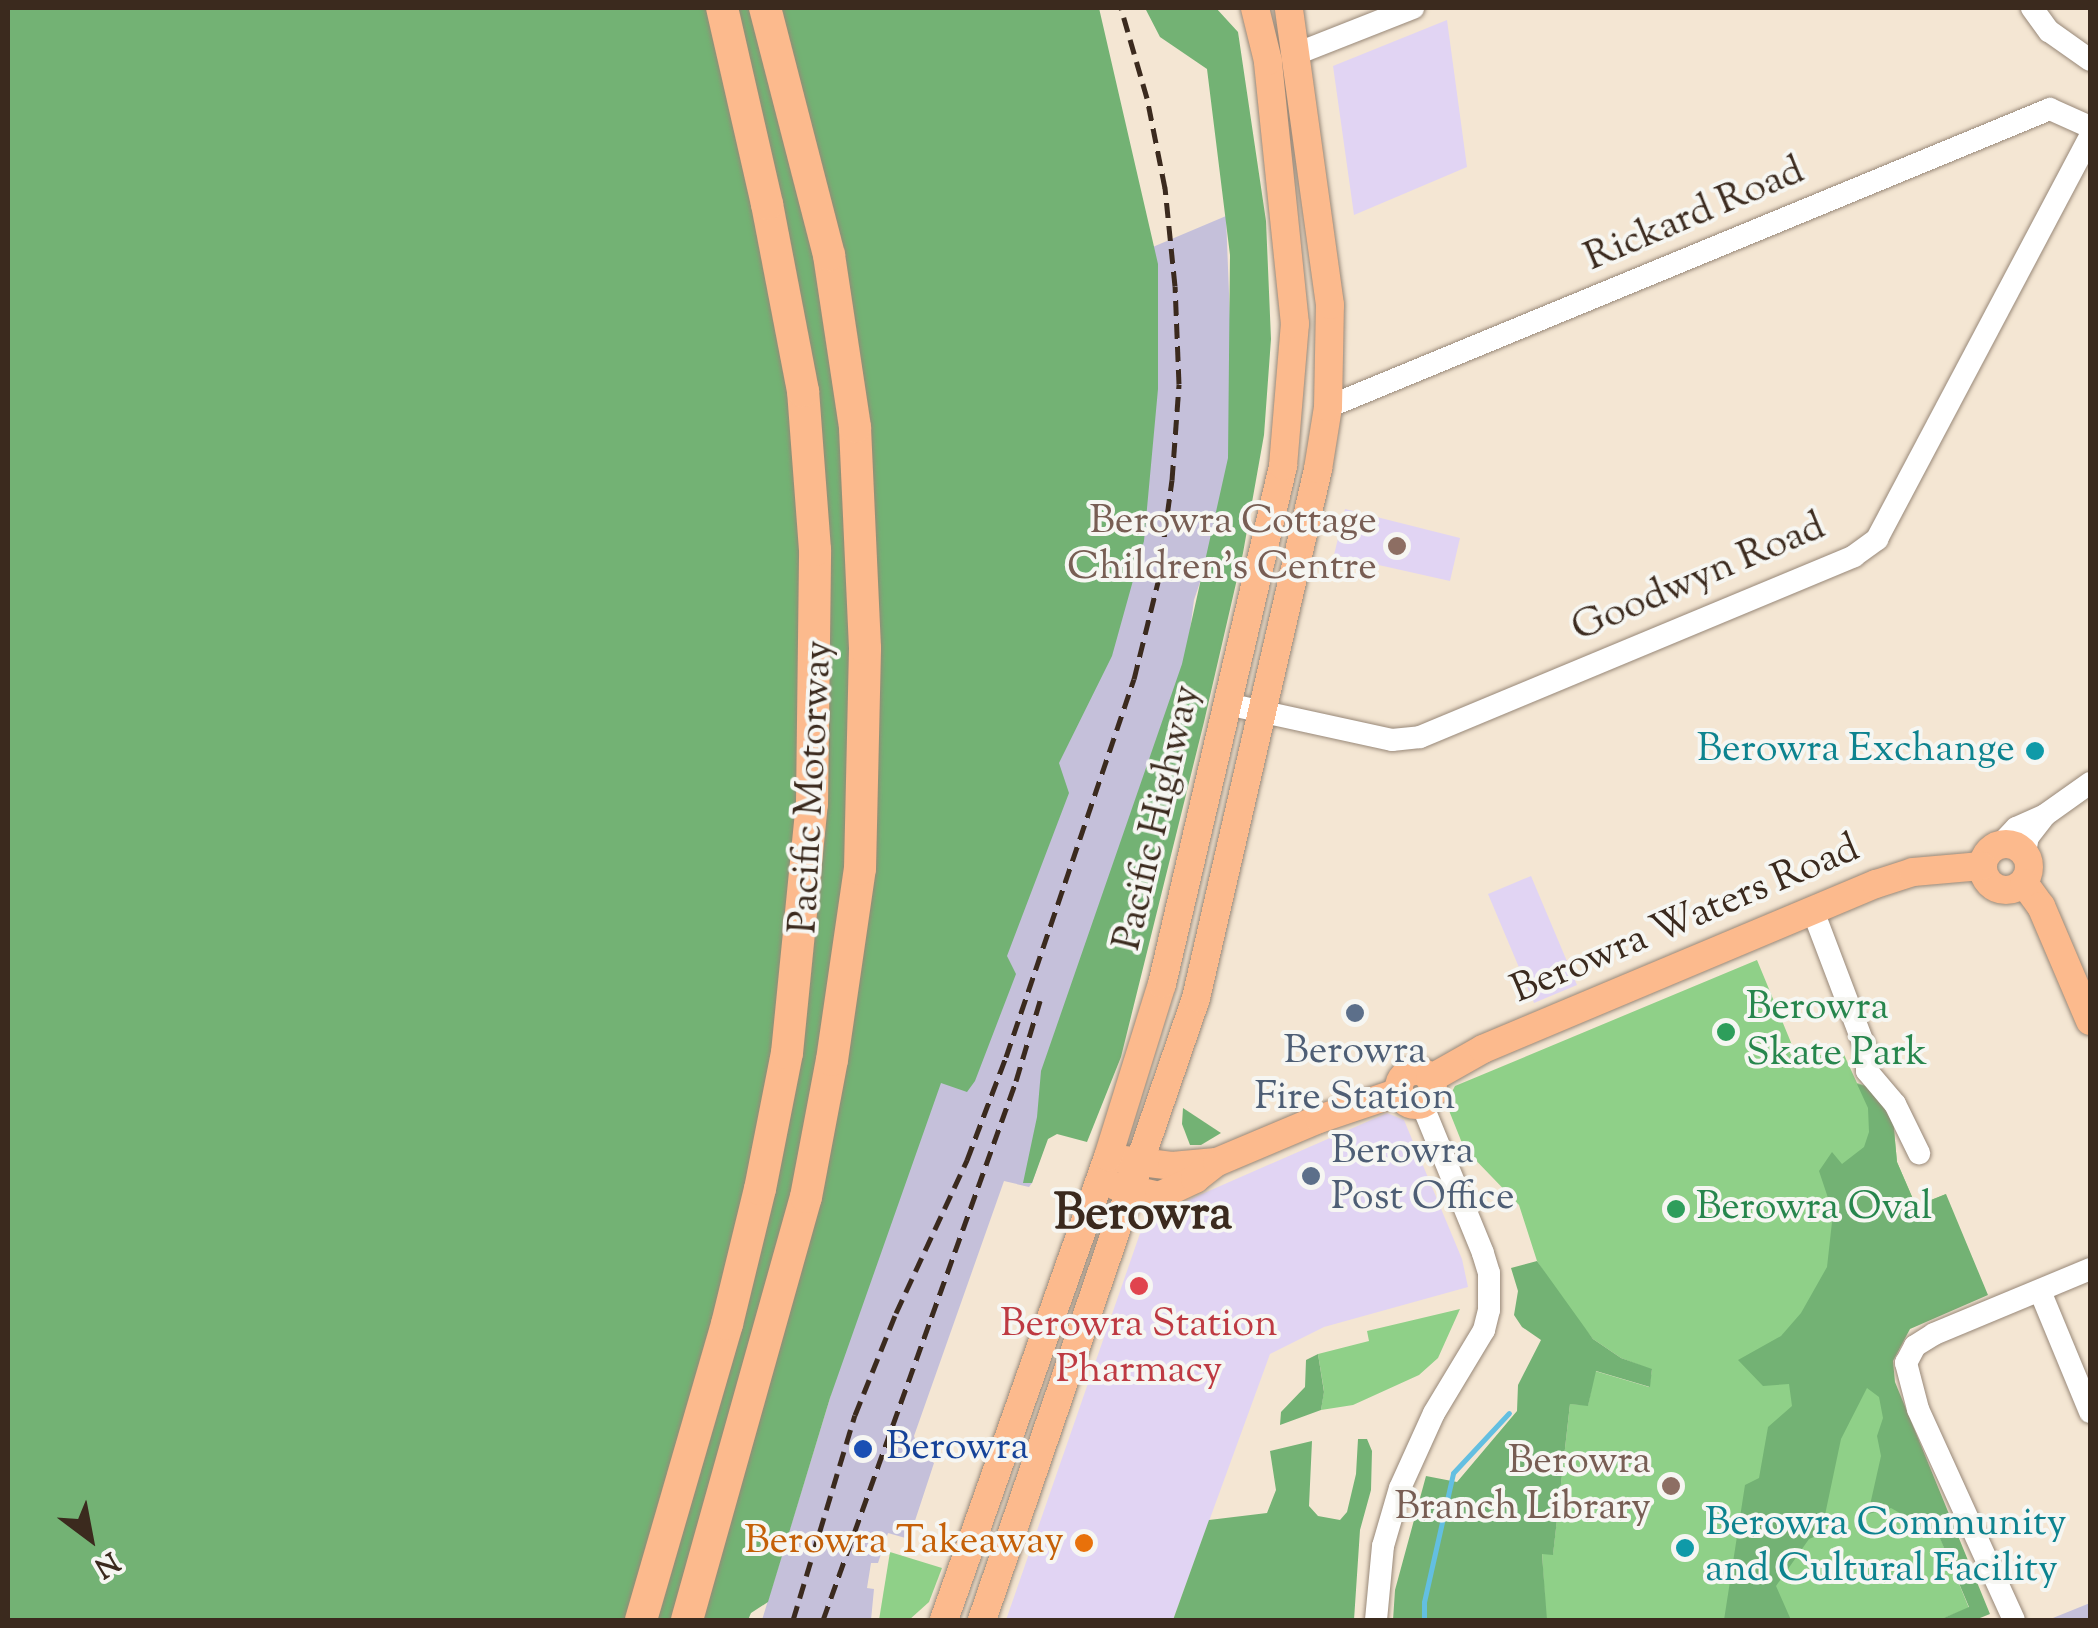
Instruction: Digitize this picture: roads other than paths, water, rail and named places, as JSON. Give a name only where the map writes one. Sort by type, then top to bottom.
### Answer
[{"type":"highway","name":"Pacific Motorway","points":[[641,1620],[727,1324],[760,1190],[787,1053],[812,804],[815,550],[803,391],[767,204],[722,8]]},
{"type":"highway","name":"Pacific Motorway","points":[[688,1620],[806,1198],[832,1060],[860,869],[865,648],[855,428],[829,256],[765,8]]},
{"type":"main road","name":"Pacific Highway","points":[[944,1620],[1104,1169],[1162,984],[1283,466],[1292,402],[1295,324],[1268,60],[1255,8]]},
{"type":"main road","name":"Pacific Highway","points":[[982,1620],[1196,998],[1318,469],[1328,407],[1330,304],[1290,8]]},
{"type":"main road","points":[[2012,848],[2030,868],[2024,882],[2011,890],[1997,889],[1986,880],[1982,866],[1990,850],[2012,848]]},
{"type":"main road","name":"Berowra Waters Road","points":[[1104,1169],[1132,1192],[1158,1196],[1195,1180],[1217,1162],[1320,1119],[1417,1092],[1483,1049],[1813,912],[1913,872],[1982,866]]},
{"type":"main road","points":[[2024,882],[2041,906],[2090,1021]]},
{"type":"main road","name":"Berowra Waters Road","points":[[1104,1169],[1141,1162],[1172,1166],[1217,1162]]},
{"type":"street","points":[[1296,54],[1413,8]]},
{"type":"street","points":[[2032,8],[2056,38],[2090,60]]},
{"type":"street","name":"Rickard Road","points":[[1328,407],[2050,109],[2090,127]]},
{"type":"street","name":"Goodwyn Road","points":[[1227,704],[1392,740],[1420,736],[1854,556],[1877,539],[2090,137]]},
{"type":"street","points":[[2012,848],[2016,828],[2045,815],[2090,783]]},
{"type":"street","points":[[1813,912],[1867,1053],[1867,1071],[1894,1104],[1919,1153]]},
{"type":"street","points":[[1376,1620],[1383,1546],[1400,1488],[1434,1413],[1484,1330],[1489,1310],[1483,1253],[1417,1092]]},
{"type":"street","points":[[2014,1620],[1912,1394],[1906,1363],[1915,1346],[2090,1269]]},
{"type":"street","points":[[2040,1291],[2090,1412]]},
{"type":"waterway","points":[[1424,1620],[1424,1602],[1453,1473],[1509,1413]]},
{"type":"railway","points":[[793,1620],[855,1415],[896,1313],[967,1160],[1006,1057],[1134,679],[1158,582],[1172,480],[1179,384],[1175,286],[1165,188],[1147,98],[1121,8]]},
{"type":"railway","points":[[823,1620],[1016,1081],[1040,1001]]},
{"type":"place","name":"Berowra Cottage Children's Centre","points":[[1397,546]]},
{"type":"place","name":"Berowra Exchange","points":[[2035,751]]},
{"type":"place","name":"Berowra Fire Station","points":[[1355,1013]]},
{"type":"place","name":"Berowra Skate Park","points":[[1726,1032]]},
{"type":"place","name":"Berowra Post Office","points":[[1311,1176]]},
{"type":"place","name":"Berowra Oval","points":[[1676,1209]]},
{"type":"place","name":"Berowra Station Pharmacy","points":[[1139,1286]]},
{"type":"place","name":"Berowra","points":[[863,1449]]},
{"type":"place","name":"Berowra Branch Library","points":[[1671,1486]]},
{"type":"place","name":"Berowra Takeaway","points":[[1084,1543]]},
{"type":"place","name":"Berowra Community and Cultural Facility","points":[[1685,1548]]},
{"type":"district","name":"Berowra","points":[[1143,1217]]}]
